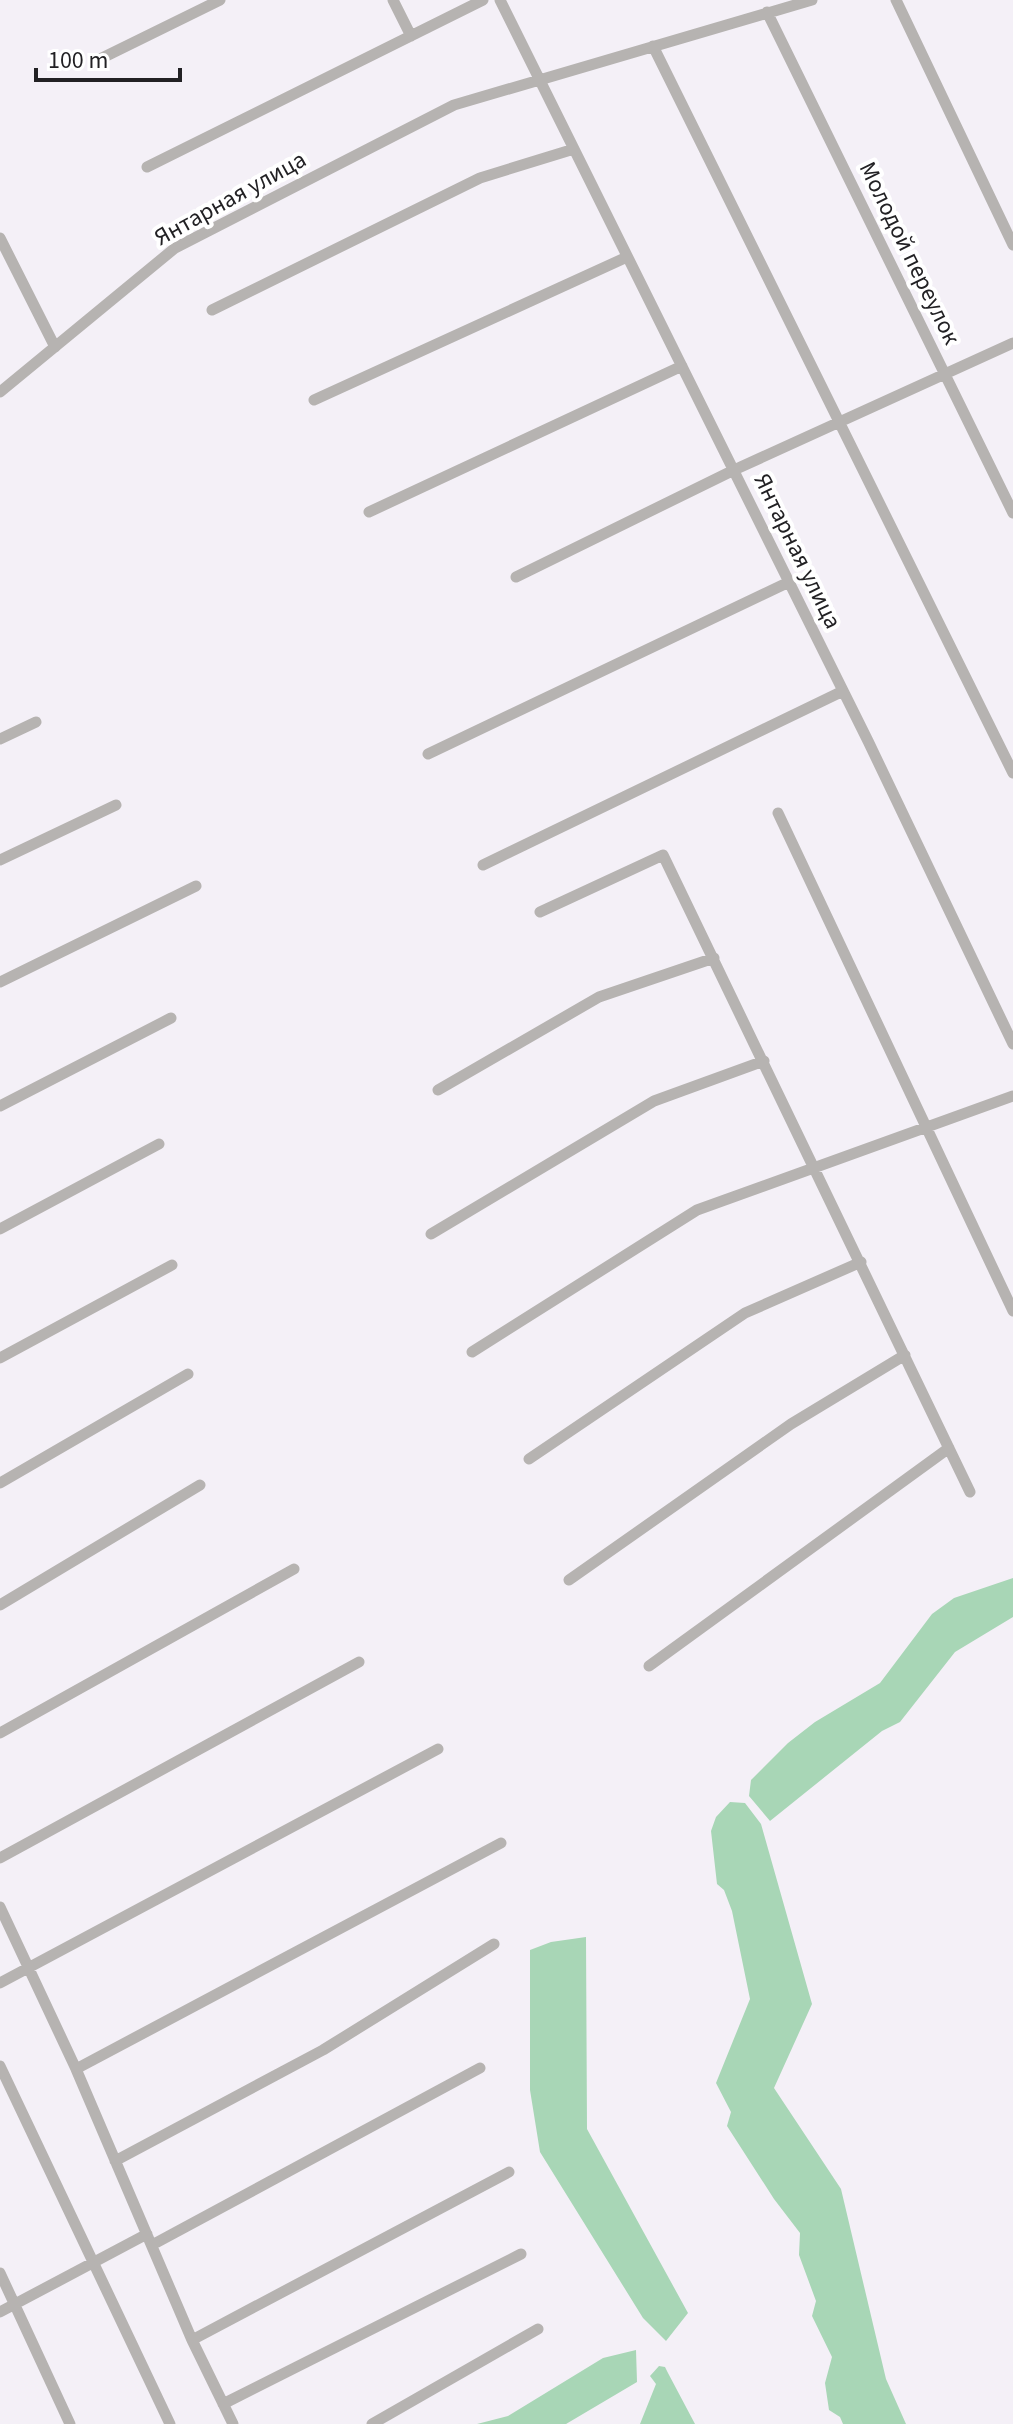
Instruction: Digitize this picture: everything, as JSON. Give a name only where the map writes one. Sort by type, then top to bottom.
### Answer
[{"type":"street","points":[[100,59],[220,0]]},
{"type":"street","points":[[393,0],[411,36]]},
{"type":"street","points":[[147,167],[483,0]]},
{"type":"street","name":"Янтарная улица","points":[[500,0],[843,691],[1013,1044]]},
{"type":"street","points":[[539,79],[812,0]]},
{"type":"street","points":[[896,0],[1013,245]]},
{"type":"street","name":"Молодой переулок","points":[[767,12],[1013,513]]},
{"type":"street","points":[[653,46],[1013,773]]},
{"type":"street","name":"Янтарная улица","points":[[0,392],[175,248],[454,105],[539,79]]},
{"type":"street","points":[[212,310],[480,178],[574,149]]},
{"type":"street","points":[[0,238],[55,347]]},
{"type":"street","points":[[314,400],[627,257]]},
{"type":"street","points":[[516,577],[734,470],[1013,343]]},
{"type":"street","points":[[369,512],[682,366]]},
{"type":"street","points":[[428,754],[789,582]]},
{"type":"street","points":[[483,865],[843,691]]},
{"type":"street","points":[[0,739],[36,722]]},
{"type":"street","points":[[0,860],[116,805]]},
{"type":"street","points":[[778,813],[1013,1311]]},
{"type":"street","points":[[540,912],[663,855],[970,1492]]},
{"type":"street","points":[[0,982],[196,886]]},
{"type":"street","points":[[438,1090],[599,997],[714,958]]},
{"type":"street","points":[[0,1106],[171,1018]]},
{"type":"street","points":[[431,1234],[654,1101],[764,1061]]},
{"type":"street","points":[[472,1352],[697,1210],[1013,1096]]},
{"type":"street","points":[[0,1229],[159,1144]]},
{"type":"street","points":[[529,1459],[745,1313],[861,1262]]},
{"type":"street","points":[[0,1358],[172,1265]]},
{"type":"street","points":[[569,1580],[791,1424],[905,1355]]},
{"type":"street","points":[[0,1483],[188,1374]]},
{"type":"street","points":[[649,1666],[949,1448]]},
{"type":"street","points":[[0,1605],[200,1485]]},
{"type":"street","points":[[0,1733],[294,1569]]},
{"type":"street","points":[[0,1858],[359,1662]]},
{"type":"street","points":[[0,1983],[438,1749]]},
{"type":"street","points":[[76,2069],[501,1843]]},
{"type":"street","points":[[0,1907],[76,2069],[192,2340],[233,2424]]},
{"type":"street","points":[[115,2161],[323,2050],[494,1944]]},
{"type":"street","points":[[0,2066],[170,2424]]},
{"type":"street","points":[[0,2312],[93,2263],[149,2240],[480,2068]]},
{"type":"street","points":[[192,2340],[509,2172]]},
{"type":"street","points":[[223,2404],[521,2254]]},
{"type":"street","points":[[0,2273],[70,2424]]},
{"type":"street","points":[[372,2424],[538,2329]]},
{"type":"green space","points":[[1013,1578],[1013,1617],[955,1652],[900,1722],[882,1731],[770,1821],[749,1796],[751,1780],[788,1743],[815,1722],[880,1683],[932,1614],[954,1598]]},
{"type":"green space","points":[[730,1802],[745,1803],[761,1824],[812,2004],[774,2088],[841,2189],[886,2379],[906,2424],[843,2424],[840,2417],[829,2410],[825,2383],[832,2357],[812,2316],[816,2301],[799,2255],[800,2233],[727,2126],[731,2112],[716,2083],[750,1999],[732,1911],[724,1890],[717,1884],[711,1831],[716,1817]]},
{"type":"green space","points":[[586,1937],[587,2129],[688,2313],[666,2341],[643,2318],[540,2152],[530,2090],[530,1950],[551,1942]]},
{"type":"green space","points":[[636,2350],[637,2382],[566,2424],[477,2424],[508,2416],[603,2358]]},
{"type":"green space","points":[[659,2366],[665,2367],[695,2424],[640,2424],[656,2384],[650,2376]]}]
